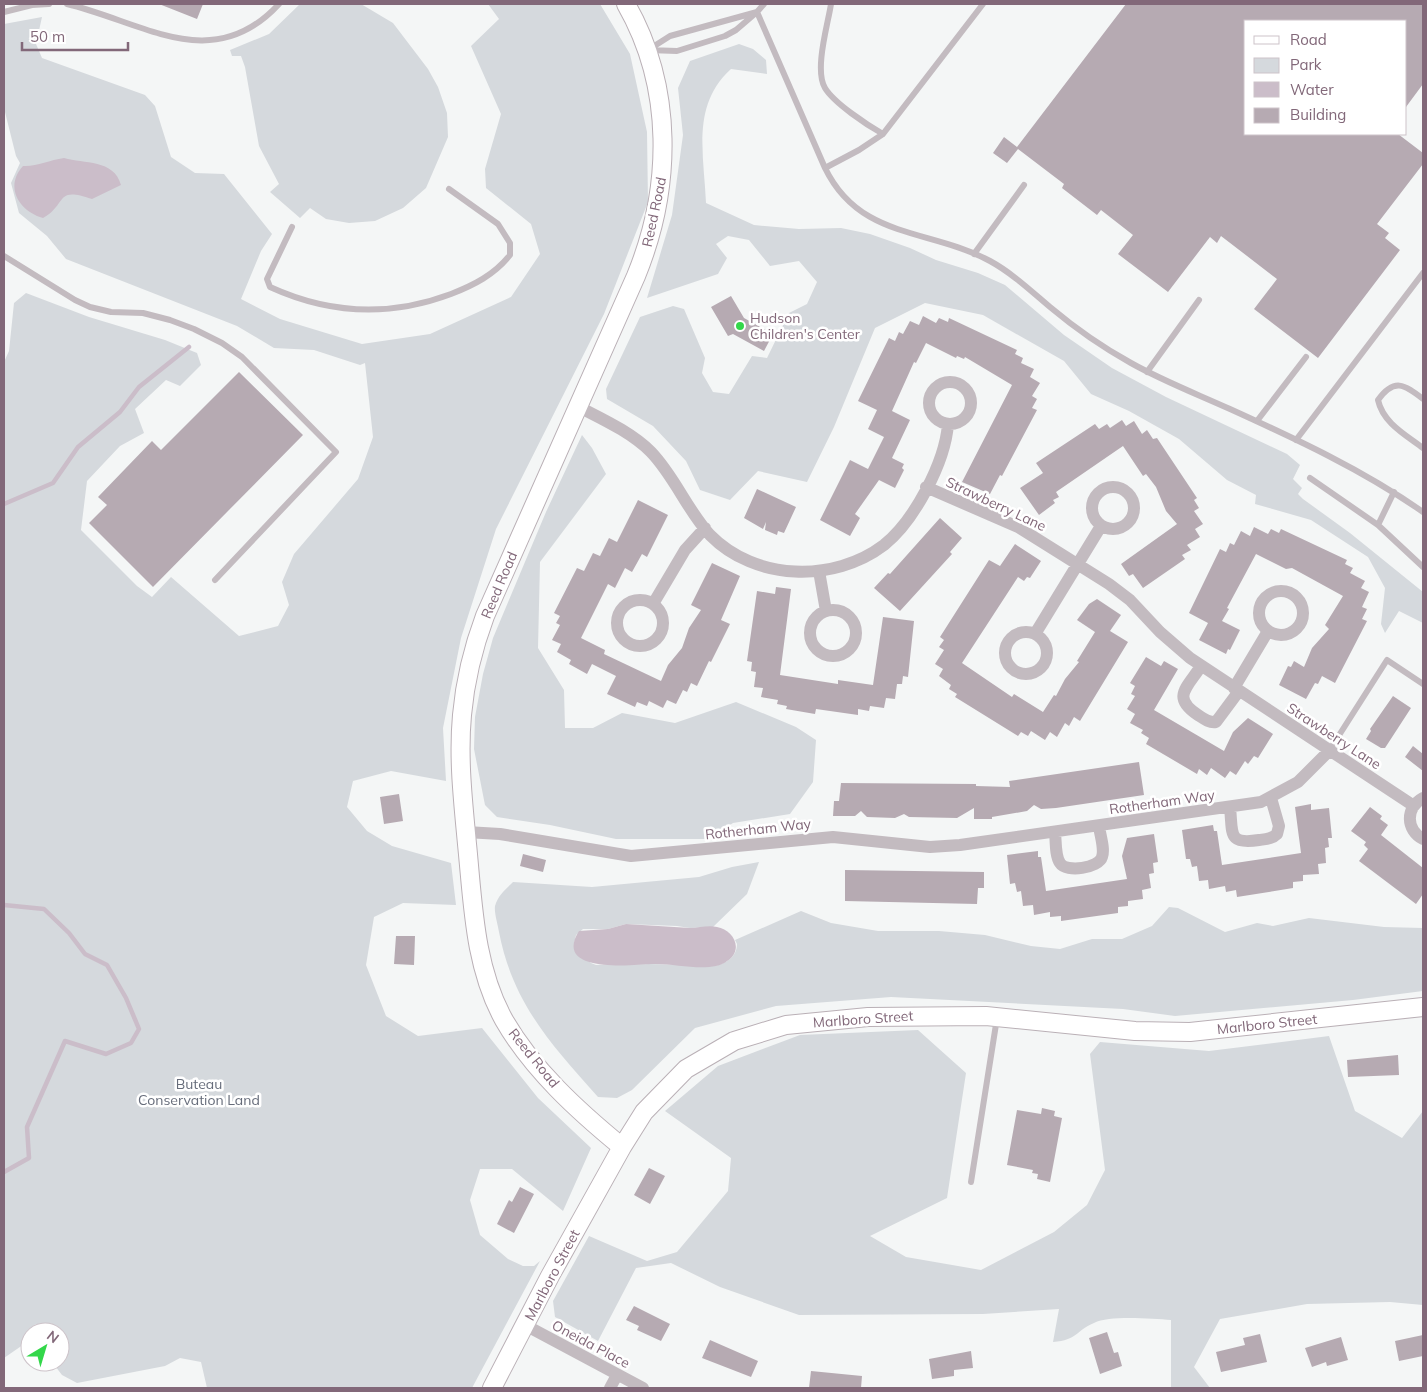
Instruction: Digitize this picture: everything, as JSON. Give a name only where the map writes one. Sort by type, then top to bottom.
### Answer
[{"type":"street","name":"Reed Road","points":[[622,1147],[579,1110],[539,1067],[514,1036],[497,1006],[487,983],[478,947],[466,832],[461,740],[464,701],[473,653],[493,596],[644,258],[659,200],[664,161],[662,125],[648,50],[626,4]]},
{"type":"street","points":[[577,406],[609,423],[650,451],[671,477],[705,528],[726,548],[756,564],[783,570],[819,571],[855,561],[886,542],[911,516],[926,488],[944,448],[948,424]]},
{"type":"street","name":"Strawberry Lane","points":[[926,488],[1018,528],[1077,564],[1130,600],[1174,646],[1201,666],[1329,751],[1418,802],[1410,818],[1411,827],[1423,839]]},
{"type":"street","points":[[1035,634],[1101,526]]},
{"type":"street","points":[[653,604],[685,550],[705,528]]},
{"type":"street","points":[[819,571],[826,611]]},
{"type":"street","points":[[1201,666],[1183,695],[1183,703],[1187,708],[1206,720],[1216,722],[1268,631]]},
{"type":"street","name":"Rotherham Way","points":[[466,832],[490,832],[606,853],[640,856],[826,837],[930,846],[960,845],[1230,808],[1271,798],[1305,777],[1329,751]]},
{"type":"street","name":"Rotherham Way","points":[[1230,808],[1234,835],[1238,840],[1243,842],[1270,838],[1277,834],[1279,828],[1271,798]]},
{"type":"street","name":"Rotherham Way","points":[[1054,832],[1059,862],[1071,869],[1096,864],[1100,860],[1102,853],[1099,826]]},
{"type":"street","name":"Marlboro Street","points":[[492,1388],[622,1147],[644,1112],[672,1082],[701,1059],[734,1041],[786,1025],[836,1019],[924,1015],[997,1017],[1135,1031],[1190,1032],[1423,1007]]},
{"type":"street","name":"Oneida Place","points":[[525,1325],[643,1388]]},
{"type":"street","points":[[610,1388],[617,1375]]},
{"type":"lane","points":[[4,12],[32,4],[49,4]]},
{"type":"lane","points":[[67,4],[172,38],[194,41],[230,38],[261,20],[278,4]]},
{"type":"lane","points":[[648,50],[676,51],[724,36],[736,30],[764,4]]},
{"type":"lane","points":[[832,4],[822,57],[821,75],[825,88],[854,115],[883,134]]},
{"type":"lane","points":[[826,168],[883,134],[983,4]]},
{"type":"lane","points":[[648,50],[670,36],[757,12]]},
{"type":"lane","points":[[757,12],[826,168],[839,192],[860,212],[884,224],[974,254],[1005,270],[1086,335],[1147,372],[1296,440],[1394,492],[1423,512]]},
{"type":"lane","points":[[974,254],[1024,184]]},
{"type":"lane","points":[[292,227],[266,279],[270,287],[309,303],[376,311],[421,304],[466,288],[490,276],[510,255],[510,243],[498,224],[449,189]]},
{"type":"lane","points":[[4,256],[75,300],[90,306],[111,312],[143,313],[170,320],[222,343],[242,357],[336,452],[214,580]]},
{"type":"lane","points":[[1296,440],[1423,273]]},
{"type":"lane","points":[[1147,372],[1199,300]]},
{"type":"lane","points":[[1257,421],[1306,357]]},
{"type":"lane","points":[[1423,399],[1409,388],[1398,385],[1386,389],[1378,400],[1380,411],[1389,421],[1423,448]]},
{"type":"lane","points":[[1310,478],[1378,525],[1423,567]]},
{"type":"lane","points":[[1378,525],[1394,492]]},
{"type":"lane","points":[[1329,751],[1387,660],[1423,684]]},
{"type":"lane","points":[[971,1182],[997,1017]]},
{"type":"green space","points":[[300,4],[361,4],[393,23],[428,69],[438,87],[447,113],[448,137],[426,188],[403,208],[375,221],[349,223],[326,219],[310,208],[300,218],[270,192],[279,184],[259,146],[245,67],[241,56],[232,56],[230,50],[269,34]]},
{"type":"green space","name":"Buteau Conservation Land","points":[[488,4],[600,4],[630,54],[647,132],[648,202],[604,314],[496,529],[461,638],[443,728],[446,781],[391,771],[353,781],[347,807],[367,831],[392,846],[451,863],[456,905],[403,903],[374,917],[366,965],[386,1016],[418,1036],[482,1028],[538,1098],[591,1148],[563,1211],[512,1169],[480,1169],[470,1200],[480,1235],[508,1259],[523,1266],[534,1266],[540,1261],[472,1388],[207,1388],[201,1362],[180,1358],[165,1366],[77,1383],[60,1372],[70,1372],[70,1322],[20,1322],[20,1347],[4,1358],[4,362],[9,351],[14,303],[26,293],[89,317],[165,340],[197,353],[201,365],[180,386],[166,380],[135,409],[144,433],[120,446],[87,481],[81,530],[137,586],[152,597],[171,577],[239,636],[278,626],[289,605],[282,582],[294,554],[358,479],[373,437],[365,363],[360,365],[314,350],[274,348],[237,326],[66,259],[47,236],[19,213],[11,183],[20,163],[16,156],[4,108],[4,24],[42,17],[36,44],[42,58],[145,95],[155,106],[171,157],[195,173],[224,174],[272,234],[261,251],[241,299],[280,319],[362,344],[430,334],[511,297],[540,254],[531,224],[486,188],[485,169],[501,114],[471,46],[499,19]]},
{"type":"green space","points":[[739,44],[753,49],[766,60],[767,74],[731,69],[718,83],[710,98],[705,115],[702,149],[706,203],[754,225],[799,229],[841,228],[870,234],[910,248],[936,260],[978,273],[1005,285],[1064,335],[1112,368],[1166,397],[1287,454],[1300,465],[1293,479],[1302,488],[1298,494],[1423,592],[1423,623],[1399,611],[1385,633],[1381,624],[1385,588],[1368,557],[1311,520],[1255,504],[1256,495],[1227,480],[1179,439],[1129,411],[1091,394],[1064,361],[983,315],[925,303],[875,328],[834,427],[807,482],[758,471],[730,500],[700,490],[686,461],[653,426],[607,399],[606,389],[640,317],[673,306],[684,309],[705,358],[702,373],[713,392],[729,394],[752,356],[767,358],[789,313],[807,304],[817,282],[799,261],[770,266],[749,240],[728,236],[716,244],[727,258],[718,274],[647,298],[672,215],[683,135],[678,88],[690,61]]},
{"type":"green space","points":[[582,435],[592,448],[606,474],[540,562],[538,648],[564,690],[565,728],[593,728],[622,713],[675,723],[736,702],[796,727],[816,740],[813,782],[790,814],[733,823],[708,839],[616,839],[550,825],[497,817],[485,805],[474,749],[475,717],[483,674],[493,638],[546,512]]},
{"type":"green space","points":[[759,862],[747,894],[713,927],[690,928],[626,924],[608,929],[583,929],[576,935],[574,945],[591,963],[596,965],[715,966],[733,956],[737,949],[735,940],[801,911],[831,923],[878,931],[939,931],[985,935],[1031,946],[1060,949],[1092,939],[1122,939],[1152,926],[1169,907],[1178,908],[1225,932],[1257,923],[1273,926],[1309,918],[1384,927],[1423,928],[1423,991],[1353,1000],[1175,1016],[1123,1009],[891,997],[776,1006],[695,1028],[632,1090],[617,1098],[598,1097],[550,1040],[524,1002],[505,958],[499,932],[495,906],[500,895],[513,882],[592,887],[699,877],[732,867]]},
{"type":"green space","points":[[918,1030],[966,1073],[947,1198],[870,1236],[906,1257],[981,1270],[1054,1232],[1087,1205],[1105,1170],[1090,1054],[1100,1042],[1209,1051],[1329,1036],[1355,1111],[1402,1138],[1423,1111],[1423,1305],[1390,1302],[1307,1304],[1220,1319],[1194,1367],[1210,1388],[1171,1388],[1171,1320],[1110,1319],[1094,1323],[1072,1337],[1053,1342],[1059,1309],[983,1314],[799,1315],[720,1287],[671,1263],[636,1268],[598,1341],[555,1317],[553,1301],[589,1236],[647,1261],[677,1252],[728,1191],[731,1158],[665,1111],[718,1066],[800,1035]]},
{"type":"water","points":[[64,158],[105,167],[112,171],[121,185],[92,199],[72,195],[66,196],[51,213],[43,218],[34,215],[21,204],[17,197],[15,182],[17,174],[23,166]]},
{"type":"water","points":[[626,924],[722,928],[734,938],[736,948],[732,957],[725,963],[708,967],[659,964],[598,964],[585,961],[576,954],[574,945],[579,931],[608,929]]},
{"type":"building","points":[[159,4],[203,4],[197,19]]},
{"type":"building","points":[[1126,4],[1423,4],[1423,84],[1407,106],[1407,20],[1244,20],[1244,135],[1399,135],[1423,153],[1423,164],[1377,224],[1389,233],[1385,238],[1400,250],[1318,358],[1254,309],[1277,279],[1221,236],[1217,243],[1210,237],[1168,292],[1118,254],[1133,235],[1101,210],[1097,215],[1062,188],[1064,184],[1018,149],[1007,163],[993,153],[1004,137],[1017,147]]},
{"type":"building","name":"Hudson Children's Center","points":[[731,296],[744,318],[773,334],[764,351],[733,334],[728,336],[711,307]]},
{"type":"building","points":[[923,316],[936,323],[939,318],[948,322],[949,318],[1017,350],[1015,354],[1023,358],[1021,363],[1034,369],[1030,377],[1040,383],[1032,396],[1037,399],[1032,408],[1037,410],[1002,476],[1000,475],[990,494],[962,482],[1012,385],[965,357],[964,359],[957,356],[956,358],[926,343],[916,363],[914,362],[892,411],[910,420],[892,458],[904,464],[902,468],[904,470],[895,488],[879,480],[855,514],[860,518],[850,536],[820,520],[850,460],[868,469],[884,437],[868,429],[877,410],[858,401],[889,338],[895,341],[899,332],[903,334],[910,321],[919,325]]},
{"type":"building","points":[[239,372],[303,435],[153,587],[89,523],[107,505],[98,497],[152,441],[161,450]]},
{"type":"building","points":[[1122,420],[1126,426],[1134,421],[1142,434],[1147,430],[1153,439],[1157,438],[1197,498],[1194,500],[1199,508],[1194,511],[1203,524],[1195,529],[1200,537],[1187,545],[1191,550],[1182,555],[1185,559],[1143,588],[1133,574],[1129,576],[1121,564],[1177,524],[1166,511],[1156,487],[1146,474],[1143,476],[1123,446],[1056,492],[1059,497],[1053,500],[1055,503],[1039,515],[1020,488],[1043,473],[1036,463],[1095,424],[1099,429],[1107,424],[1110,428]]},
{"type":"building","points":[[757,489],[796,507],[784,533],[778,531],[777,535],[765,530],[766,522],[763,529],[744,518]]},
{"type":"building","points":[[638,500],[668,515],[647,557],[642,554],[632,572],[625,568],[615,588],[608,584],[581,638],[605,650],[604,654],[661,681],[668,665],[682,648],[689,628],[701,610],[691,605],[712,563],[740,576],[721,620],[730,624],[697,686],[691,683],[687,692],[683,690],[676,704],[667,700],[663,708],[649,701],[647,706],[637,702],[635,707],[607,694],[616,676],[592,664],[587,674],[569,664],[571,660],[557,652],[561,644],[552,640],[560,625],[556,623],[560,616],[554,613],[577,568],[584,571],[593,553],[600,556],[609,538],[617,542]]},
{"type":"building","points":[[940,518],[962,538],[950,552],[952,554],[900,611],[874,588],[888,573],[890,574]]},
{"type":"building","points":[[1254,527],[1268,534],[1271,529],[1279,533],[1281,529],[1347,560],[1345,564],[1353,568],[1350,573],[1365,581],[1361,588],[1369,592],[1362,607],[1367,609],[1362,619],[1367,621],[1335,683],[1322,676],[1318,684],[1315,683],[1306,699],[1279,685],[1288,666],[1291,667],[1294,661],[1304,667],[1312,648],[1329,629],[1325,625],[1343,596],[1292,568],[1286,569],[1256,554],[1222,621],[1240,630],[1226,654],[1199,640],[1208,623],[1189,613],[1220,549],[1226,552],[1230,543],[1234,545],[1241,531],[1250,536]]},
{"type":"building","points":[[1015,544],[1041,561],[1030,578],[1027,577],[1024,581],[1018,577],[962,663],[1012,697],[1014,694],[1043,712],[1079,662],[1077,661],[1095,632],[1077,620],[1089,604],[1097,599],[1121,615],[1110,631],[1128,642],[1080,721],[1074,717],[1069,726],[1065,723],[1057,737],[1050,732],[1045,740],[1031,731],[1028,736],[1021,732],[1018,736],[955,697],[957,694],[949,689],[951,685],[939,676],[943,669],[935,664],[944,650],[939,647],[944,640],[940,637],[989,560],[1000,566]]},
{"type":"building","points":[[776,587],[791,589],[780,675],[838,684],[838,680],[873,685],[883,617],[914,621],[908,677],[903,676],[902,684],[897,684],[895,699],[886,698],[884,708],[870,706],[869,711],[858,709],[858,715],[816,709],[815,714],[786,709],[787,706],[777,704],[778,700],[761,697],[763,688],[754,687],[756,672],[751,671],[752,662],[747,661],[757,591],[775,594]]},
{"type":"building","points":[[1146,657],[1161,666],[1164,661],[1178,669],[1154,710],[1224,751],[1233,732],[1248,718],[1273,734],[1258,758],[1254,756],[1248,764],[1245,761],[1236,775],[1230,771],[1225,778],[1211,768],[1207,775],[1199,769],[1197,774],[1146,744],[1149,738],[1141,733],[1143,730],[1130,723],[1135,714],[1127,709],[1135,696],[1131,694],[1135,686],[1130,683]]},
{"type":"building","points":[[1393,696],[1411,708],[1385,748],[1381,748],[1366,739],[1371,731],[1370,729]]},
{"type":"building","points":[[1413,746],[1423,754],[1423,771],[1405,757]]},
{"type":"building","points":[[1139,762],[1144,795],[1056,808],[1041,809],[1034,805],[1027,811],[992,817],[992,819],[974,819],[974,808],[957,818],[909,817],[904,814],[895,818],[867,817],[861,811],[855,816],[833,816],[834,801],[839,801],[841,783],[976,784],[976,786],[1010,787],[1009,781]]},
{"type":"building","points":[[399,794],[403,821],[384,824],[380,797]]},
{"type":"building","points":[[1311,804],[1311,810],[1329,808],[1332,838],[1328,838],[1329,847],[1325,848],[1326,863],[1318,864],[1319,874],[1303,875],[1303,881],[1293,882],[1293,888],[1237,897],[1236,890],[1226,892],[1225,886],[1209,889],[1208,880],[1199,881],[1197,866],[1192,867],[1190,859],[1186,859],[1182,830],[1213,825],[1214,831],[1217,831],[1222,865],[1301,853],[1295,807]]},
{"type":"building","points":[[1370,807],[1382,816],[1380,819],[1388,825],[1381,835],[1423,868],[1423,894],[1416,904],[1359,861],[1368,849],[1364,845],[1366,842],[1351,831]]},
{"type":"building","points":[[1154,834],[1158,862],[1153,863],[1154,873],[1149,874],[1151,888],[1142,890],[1143,899],[1128,901],[1128,906],[1118,907],[1118,913],[1061,921],[1061,916],[1050,917],[1050,912],[1034,915],[1033,905],[1023,906],[1021,891],[1017,892],[1015,883],[1010,884],[1007,855],[1038,851],[1038,857],[1041,857],[1046,891],[1127,879],[1122,856],[1127,838]]},
{"type":"building","points":[[523,854],[546,860],[543,872],[520,866]]},
{"type":"building","points":[[845,870],[984,872],[984,888],[978,888],[977,904],[845,901]]},
{"type":"building","points":[[396,936],[415,936],[414,965],[394,964]]},
{"type":"building","points":[[1398,1055],[1399,1075],[1348,1077],[1347,1060]]},
{"type":"building","points":[[1042,1108],[1055,1111],[1054,1116],[1062,1118],[1050,1182],[1037,1179],[1038,1174],[1032,1173],[1033,1170],[1007,1165],[1017,1110],[1041,1114]]},
{"type":"building","points":[[649,1168],[665,1176],[650,1204],[634,1195]]},
{"type":"building","points":[[520,1187],[534,1194],[514,1233],[497,1224],[509,1200],[512,1202]]},
{"type":"building","points":[[634,1306],[670,1324],[661,1341],[637,1330],[639,1326],[626,1320]]},
{"type":"building","points":[[1107,1332],[1114,1353],[1118,1352],[1122,1366],[1100,1374],[1089,1338]]},
{"type":"building","points":[[1260,1334],[1267,1362],[1221,1372],[1216,1352],[1245,1345],[1243,1338]]},
{"type":"building","points":[[1423,1335],[1423,1356],[1399,1361],[1395,1341]]},
{"type":"building","points":[[1341,1337],[1348,1360],[1327,1366],[1326,1362],[1312,1367],[1305,1348]]},
{"type":"building","points":[[710,1340],[758,1361],[751,1377],[702,1358]]},
{"type":"building","points":[[971,1351],[973,1368],[954,1370],[954,1376],[932,1379],[929,1359]]},
{"type":"building","points":[[811,1371],[862,1376],[861,1388],[809,1388]]},
{"type":"waterway","points":[[4,504],[53,483],[78,447],[120,412],[139,387],[189,347]]},
{"type":"waterway","points":[[4,905],[44,909],[69,933],[85,954],[107,965],[126,998],[139,1029],[131,1043],[106,1054],[65,1041],[27,1127],[29,1158],[4,1172]]},
{"type":"place","name":"Hudson Children's Center","points":[[740,326]]}]
